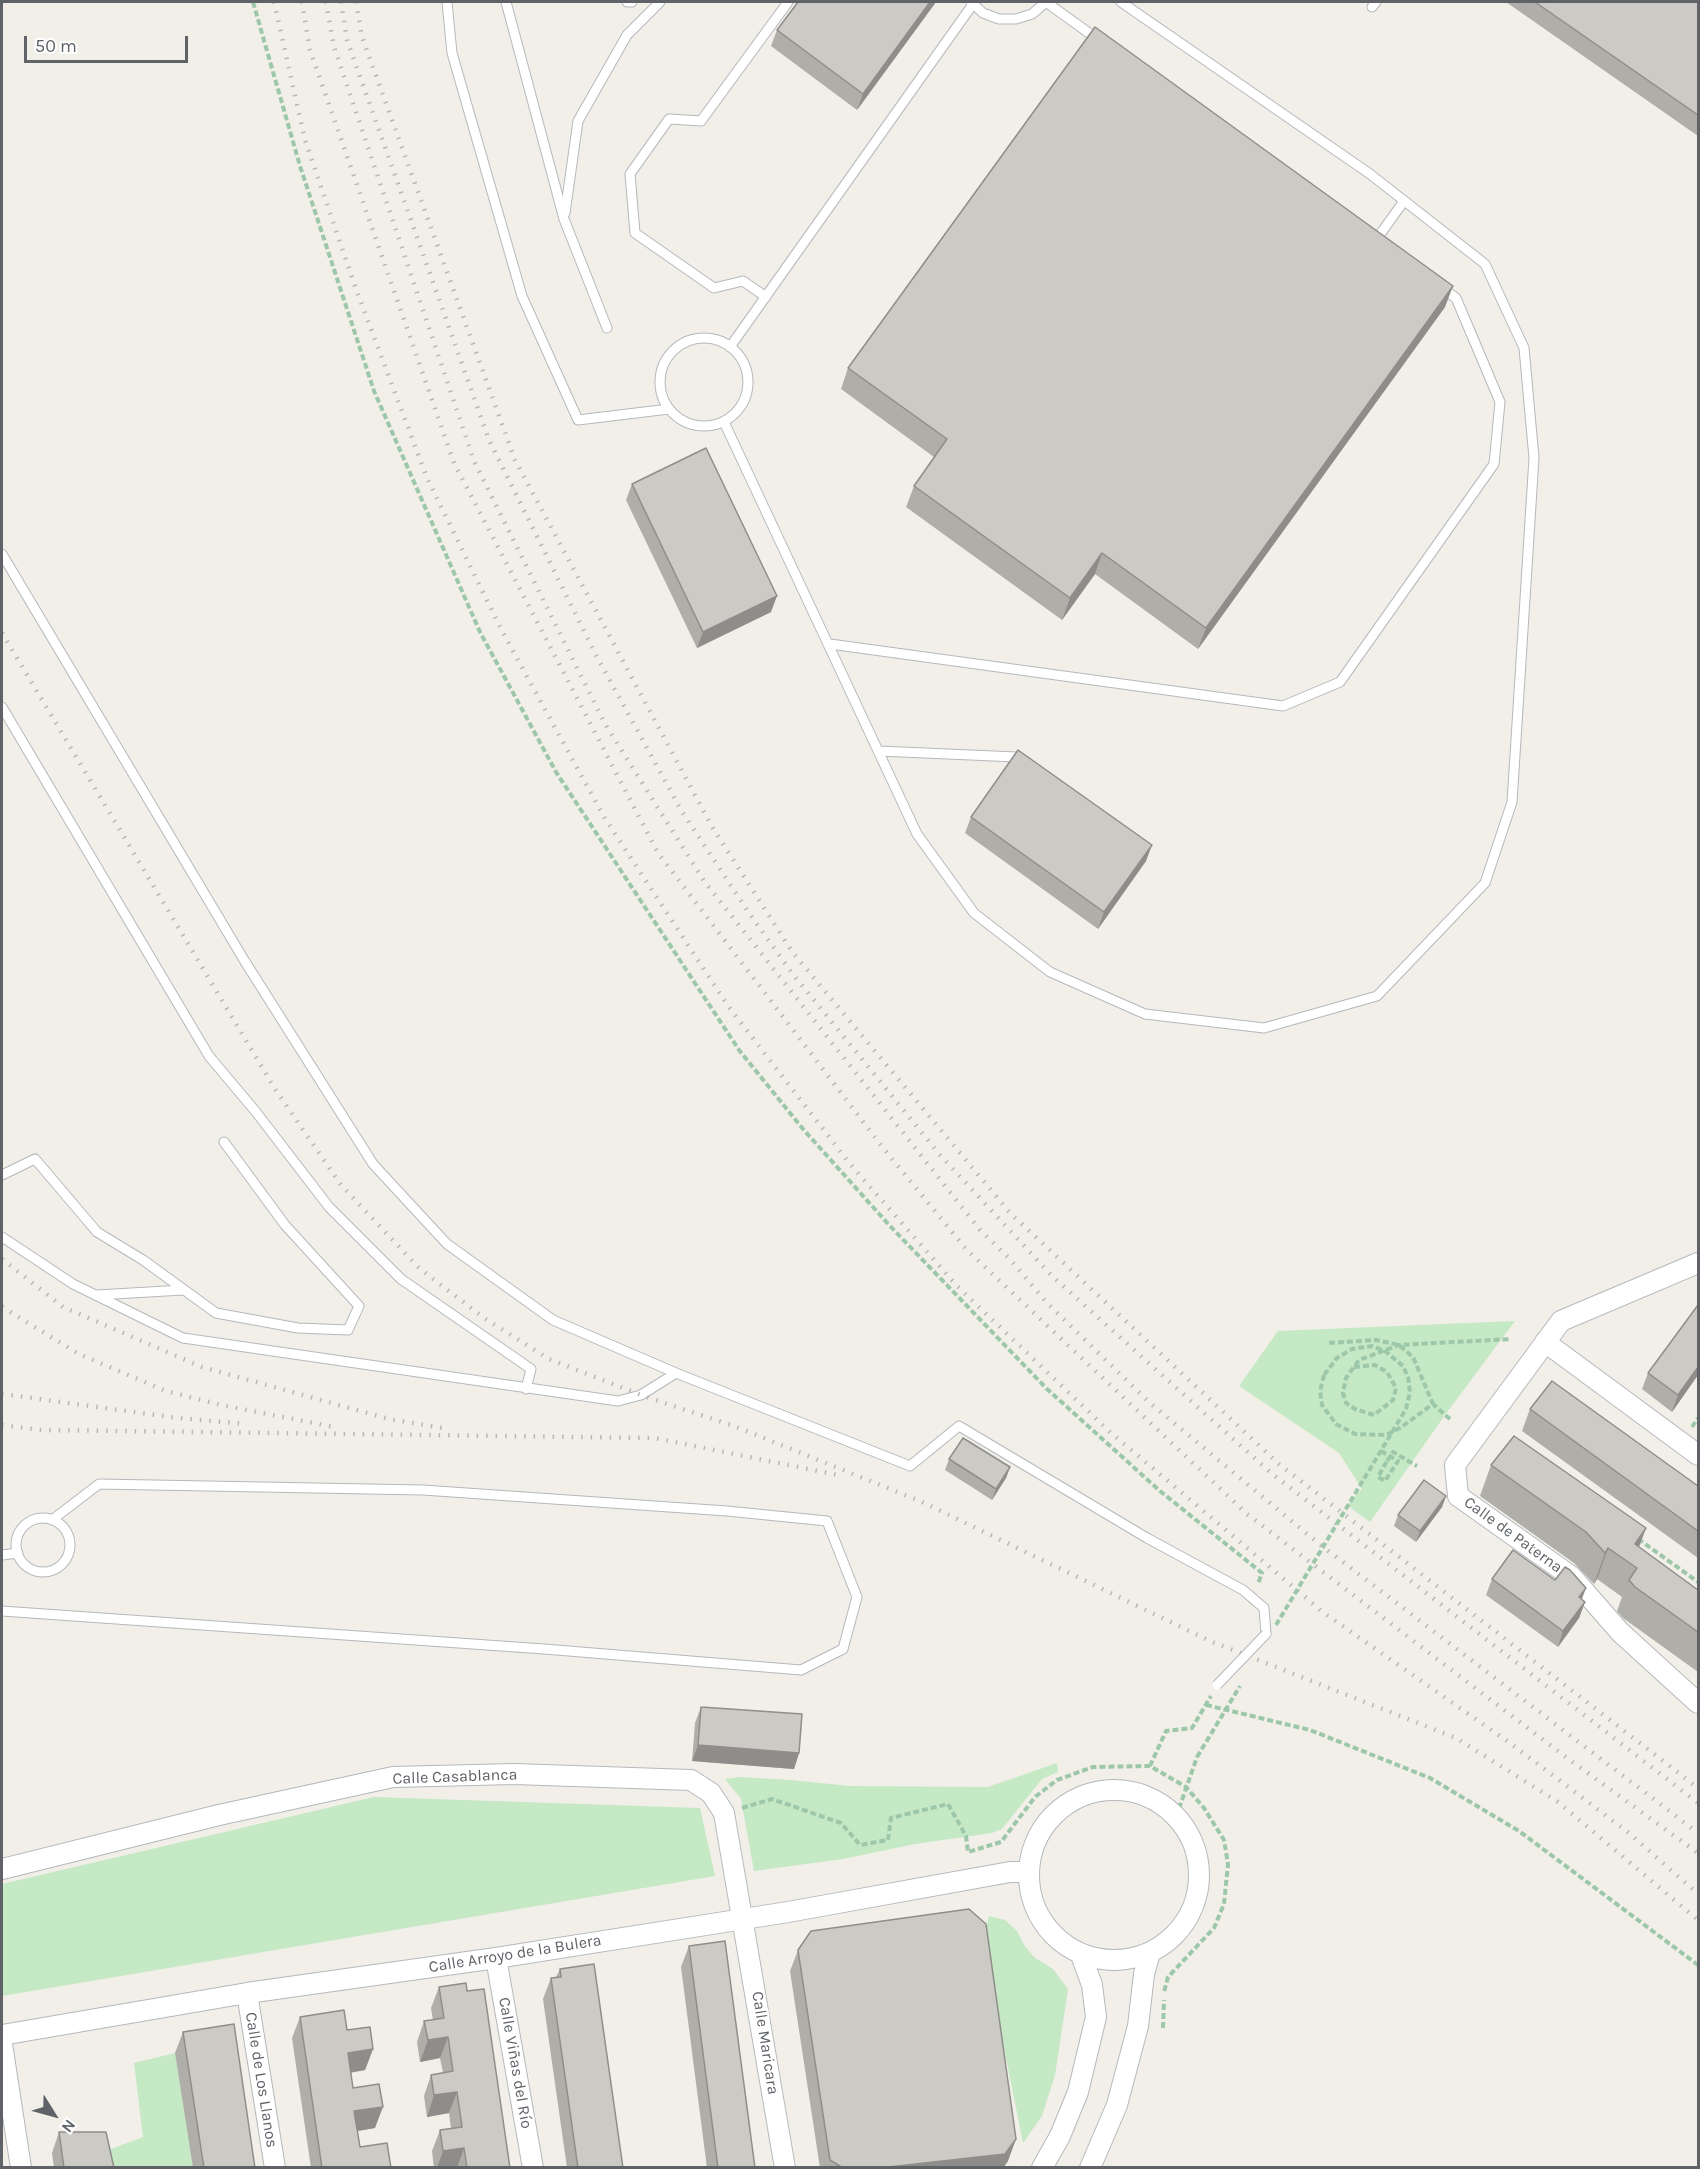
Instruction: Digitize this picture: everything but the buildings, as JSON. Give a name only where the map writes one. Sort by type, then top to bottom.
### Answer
[{"type":"street","name":"Calle de Paterna","points":[[1698,1263],[1561,1321],[1455,1465],[1458,1496],[1572,1578],[1620,1632],[1698,1703]]},
{"type":"street","points":[[1545,1342],[1698,1455]]},
{"type":"street","name":"Calle Casablanca","points":[[2,1869],[219,1815],[393,1777],[514,1774],[691,1780],[711,1792],[724,1813],[744,1918]]},
{"type":"street","points":[[1127,1790],[1154,1799],[1176,1817],[1191,1839],[1198,1865],[1197,1892],[1188,1917],[1178,1931],[1150,1953],[1127,1960],[1104,1960],[1081,1955],[1059,1941],[1041,1922],[1031,1898],[1028,1872],[1034,1844],[1049,1820],[1071,1801],[1098,1791],[1127,1790]]},
{"type":"street","name":"Calle Arroyo de la Bulera","points":[[2,2035],[247,1993],[496,1958],[1010,1872],[1028,1872]]},
{"type":"street","name":"Calle Maricara","points":[[744,1918],[786,2168]]},
{"type":"street","points":[[1090,2168],[1117,2104],[1138,2025],[1144,1974],[1150,1953]]},
{"type":"street","points":[[1042,2168],[1060,2136],[1078,2092],[1096,2017],[1092,1985],[1081,1955]]},
{"type":"street","name":"Calle Viñas del Río","points":[[496,1958],[533,2168]]},
{"type":"street","name":"Calle de Los Llanos","points":[[247,1993],[275,2168]]},
{"type":"street","points":[[2,2044],[21,2168]]},
{"type":"lane","points":[[447,2],[453,53],[522,296],[578,420],[669,409]]},
{"type":"lane","points":[[506,2],[564,219],[607,328]]},
{"type":"lane","points":[[564,219],[578,121],[627,35],[660,2]]},
{"type":"lane","points":[[766,297],[743,281],[714,288],[635,233],[630,174],[669,119],[701,121],[788,2]]},
{"type":"lane","points":[[730,347],[972,3],[983,13],[999,19],[1016,19],[1032,14],[1046,2],[1108,47]]},
{"type":"lane","points":[[724,422],[830,644],[917,834],[974,913],[1050,972],[1145,1014],[1264,1028],[1377,996],[1485,884],[1512,802],[1534,458],[1524,348],[1485,264],[1404,201],[1121,2]]},
{"type":"lane","points":[[1376,240],[1404,201]]},
{"type":"lane","points":[[1366,233],[1385,246]]},
{"type":"lane","points":[[830,644],[1283,706],[1340,682],[1494,464],[1500,402],[1456,298],[1429,279]]},
{"type":"lane","points":[[701,338],[717,340],[730,347],[741,357],[747,371],[748,386],[744,401],[736,414],[724,422],[710,426],[694,426],[680,419],[669,409],[661,396],[660,378],[665,363],[674,351],[686,342],[701,338]]},
{"type":"lane","points":[[2,554],[244,960],[373,1164],[447,1244],[553,1320],[676,1373],[910,1466],[959,1426],[1146,1538],[1243,1590],[1264,1608],[1268,1634],[1217,1685]]},
{"type":"lane","points":[[2,707],[209,1056],[256,1112],[328,1207],[401,1279],[531,1369],[526,1389]]},
{"type":"lane","points":[[879,751],[1016,757],[1035,772]]},
{"type":"lane","points":[[2,1175],[35,1159],[97,1232],[143,1260],[216,1313],[298,1328],[348,1330],[359,1306],[285,1225],[224,1142]]},
{"type":"lane","points":[[2,1237],[73,1284],[183,1338],[618,1401],[641,1395],[676,1373]]},
{"type":"lane","points":[[95,1295],[183,1290]]},
{"type":"lane","points":[[2,1611],[544,1649],[801,1670],[843,1649],[857,1597],[827,1521],[727,1511],[423,1490],[99,1484],[51,1520]]},
{"type":"lane","points":[[46,1517],[51,1520],[65,1527],[71,1548],[61,1567],[41,1574],[21,1564],[15,1543],[25,1524],[46,1517]]},
{"type":"lane","points":[[2,1555],[18,1553]]},
{"type":"path","points":[[253,2],[300,166],[374,391],[480,632],[556,772],[739,1050],[803,1129],[890,1227],[1047,1389],[1161,1491],[1262,1573],[1254,1600]]},
{"type":"path","points":[[1329,1343],[1376,1340],[1399,1345],[1511,1339]]},
{"type":"path","points":[[1354,1367],[1375,1365],[1387,1372],[1396,1388],[1393,1400],[1374,1415],[1364,1413],[1346,1403],[1343,1393],[1344,1386],[1354,1367],[1359,1360],[1399,1345]]},
{"type":"path","points":[[1399,1345],[1417,1364],[1433,1404],[1450,1419]]},
{"type":"path","points":[[1268,1634],[1381,1451],[1406,1409],[1410,1392],[1408,1377],[1403,1366],[1385,1351],[1372,1346],[1352,1349],[1337,1358],[1324,1375],[1320,1391],[1322,1405],[1336,1424],[1355,1434],[1386,1435],[1400,1428],[1433,1404]]},
{"type":"path","points":[[1690,1430],[1698,1418]]},
{"type":"path","points":[[1381,1451],[1398,1461],[1385,1481],[1378,1477],[1388,1461],[1393,1452],[1417,1466]]},
{"type":"path","points":[[1630,1534],[1698,1582]]},
{"type":"path","points":[[1176,1817],[1197,1757],[1246,1676]]},
{"type":"path","points":[[1150,1766],[1166,1731],[1192,1728],[1206,1705],[1310,1730],[1430,1778],[1519,1831],[1698,1965]]},
{"type":"path","points":[[724,1813],[772,1799],[841,1823],[860,1845],[888,1840],[891,1818],[948,1804],[966,1836],[968,1852],[1001,1842],[1035,1797],[1057,1780],[1094,1767],[1150,1766],[1186,1787],[1215,1823],[1224,1840],[1228,1864],[1224,1904],[1214,1928],[1168,1977],[1164,1994],[1163,2028]]},
{"type":"green space","points":[[1515,1321],[1370,1522],[1347,1505],[1362,1489],[1339,1453],[1239,1386],[1278,1331]]},
{"type":"green space","points":[[1057,1763],[1058,1772],[1042,1779],[1002,1829],[992,1833],[915,1844],[843,1859],[754,1871],[741,1799],[725,1779],[740,1777],[850,1786],[988,1787]]},
{"type":"green space","points":[[374,1797],[700,1808],[715,1876],[2,1996],[2,1884]]},
{"type":"green space","points":[[989,1916],[1005,1920],[1017,1931],[1024,1945],[1034,1957],[1053,1969],[1068,1989],[1055,2075],[1042,2116],[1023,2143],[998,2018],[986,1930]]},
{"type":"green space","points":[[175,2053],[193,2167],[101,2167],[98,2154],[143,2137],[134,2063]]},
{"type":"railway","points":[[274,2],[305,140],[356,289],[427,478],[501,629],[604,817],[728,1006],[850,1164],[957,1286],[1110,1432],[1324,1613],[1510,1743],[1629,1833],[1698,1894]]},
{"type":"railway","points":[[302,2],[310,50],[454,463],[658,853],[880,1144],[966,1249],[1247,1514],[1567,1758],[1698,1853]]},
{"type":"railway","points":[[326,2],[334,47],[474,461],[605,724],[704,881],[980,1230],[1010,1259],[1046,1302],[1150,1403],[1318,1543],[1698,1833]]},
{"type":"railway","points":[[341,2],[347,40],[489,440],[597,657],[681,810],[792,973],[940,1155],[1052,1276],[1271,1473],[1698,1803]]},
{"type":"railway","points":[[356,2],[362,37],[515,460],[711,825],[793,953],[1011,1214],[1279,1464],[1698,1788]]},
{"type":"railway","points":[[2,633],[275,1089],[341,1185],[419,1268],[484,1318],[549,1359],[641,1395],[734,1426],[920,1501],[1210,1641],[1456,1738],[1558,1802],[1698,1920]]},
{"type":"railway","points":[[2,1259],[63,1307],[202,1367],[389,1419],[449,1429]]},
{"type":"railway","points":[[2,1307],[79,1354],[166,1391],[221,1405],[334,1427]]},
{"type":"railway","points":[[2,1394],[178,1418],[247,1424]]},
{"type":"railway","points":[[2,1425],[41,1430],[655,1438],[838,1475]]}]
